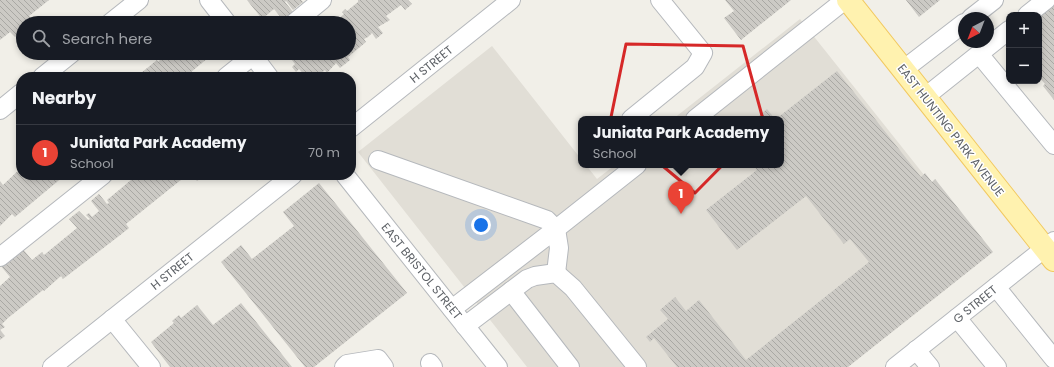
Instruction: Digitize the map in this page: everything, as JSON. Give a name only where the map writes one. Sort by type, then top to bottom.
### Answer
[{"type":"main road","name":"EAST HUNTING PARK AVENUE","points":[[848,0],[903,70],[1051,250]]},
{"type":"street","points":[[119,16],[139,0]]},
{"type":"street","points":[[209,0],[222,16]]},
{"type":"street","points":[[303,16],[322,0]]},
{"type":"street","name":"H STREET","points":[[356,124],[511,0]]},
{"type":"street","points":[[635,116],[695,67],[703,53],[660,0]]},
{"type":"street","points":[[699,116],[845,0]]},
{"type":"street","points":[[979,12],[994,0]]},
{"type":"street","points":[[1031,12],[1046,0]]},
{"type":"street","points":[[903,70],[958,28]]},
{"type":"street","points":[[925,97],[1006,32]]},
{"type":"street","points":[[979,54],[1054,145]]},
{"type":"street","points":[[48,72],[63,60]]},
{"type":"street","points":[[232,72],[246,60]]},
{"type":"street","points":[[257,60],[266,72]]},
{"type":"street","points":[[0,110],[16,97]]},
{"type":"street","points":[[378,160],[547,220],[556,229],[559,248],[556,273]]},
{"type":"street","points":[[452,310],[633,168]]},
{"type":"street","points":[[0,257],[97,180]]},
{"type":"street","name":"H STREET","points":[[52,367],[287,180]]},
{"type":"street","name":"EAST BRISTOL STREET","points":[[349,180],[498,367]]},
{"type":"street","name":"G STREET","points":[[895,367],[996,287],[1051,250]]},
{"type":"street","points":[[465,326],[527,279],[535,276],[556,273],[574,288],[637,367]]},
{"type":"street","points":[[996,287],[1054,359]]},
{"type":"street","points":[[511,291],[570,367]]},
{"type":"street","points":[[957,318],[997,367]]},
{"type":"street","points":[[112,319],[151,367]]},
{"type":"street","points":[[916,350],[930,367]]},
{"type":"street","points":[[344,367],[347,364],[378,359],[384,367]]},
{"type":"highlighted area","points":[[626,44],[743,46],[764,123],[695,193],[610,122]]},
{"type":"shaded area","points":[[800,19],[983,249],[834,367],[527,367],[358,152],[492,46],[578,155],[578,168],[588,168],[597,179],[611,168],[784,168],[784,116],[677,116]]},
{"type":"building","points":[[0,0],[49,0],[29,16],[16,16],[16,36],[10,32],[0,40]]},
{"type":"building","points":[[247,0],[301,0],[303,2],[293,10],[286,1],[285,2],[293,12],[288,16],[280,16],[274,9],[266,16],[260,16]]},
{"type":"building","points":[[358,0],[408,0],[412,4],[405,10],[401,5],[386,16],[390,20],[378,27],[383,33],[376,39],[372,33],[364,39],[366,42],[356,50],[356,16],[342,16],[344,14],[342,12],[345,9],[347,11],[358,2]]},
{"type":"building","points":[[725,0],[791,0],[741,40],[724,18],[734,11]]},
{"type":"building","points":[[906,0],[940,0],[919,17]]},
{"type":"building","points":[[1054,4],[1054,100],[1043,86],[1045,84],[1042,80],[1042,14]]},
{"type":"building","points":[[157,60],[158,62],[160,60],[206,60],[191,72],[142,72]]},
{"type":"building","points":[[292,60],[350,60],[340,68],[336,63],[328,72],[325,70],[322,72],[302,72],[299,69],[296,72],[292,67],[295,64]]},
{"type":"building","points":[[837,71],[921,177],[925,173],[932,182],[935,179],[993,252],[848,367],[677,367],[654,338],[650,342],[646,337],[668,319],[660,310],[675,297],[686,311],[699,300],[746,360],[869,262],[850,239],[844,244],[806,196],[737,250],[706,210],[757,170],[755,168],[784,168],[784,116],[780,116]]},
{"type":"building","points":[[767,109],[773,116],[759,116]]},
{"type":"building","points":[[16,173],[16,180],[59,180],[15,217],[12,214],[0,226],[0,181],[3,185]]},
{"type":"building","points":[[131,180],[181,180],[126,224],[129,228],[119,236],[63,279],[61,276],[8,318],[2,324],[5,327],[0,330],[0,286],[10,277],[0,265],[22,248],[32,260],[42,252],[44,255],[77,228],[69,219],[79,211],[88,220],[90,219],[86,215],[89,213],[92,217],[99,211],[91,201],[99,194],[107,204],[109,203],[107,200]]},
{"type":"building","points":[[319,183],[407,293],[314,367],[305,367],[221,262],[241,245],[252,259],[294,226],[283,212]]},
{"type":"building","points":[[241,303],[292,367],[170,367],[151,342],[174,323],[172,321],[179,315],[181,318],[197,305],[213,325]]},
{"type":"building","points":[[0,330],[5,336],[0,340]]},
{"type":"place","name":"Juniata Park Academy","points":[[681,214]]}]
